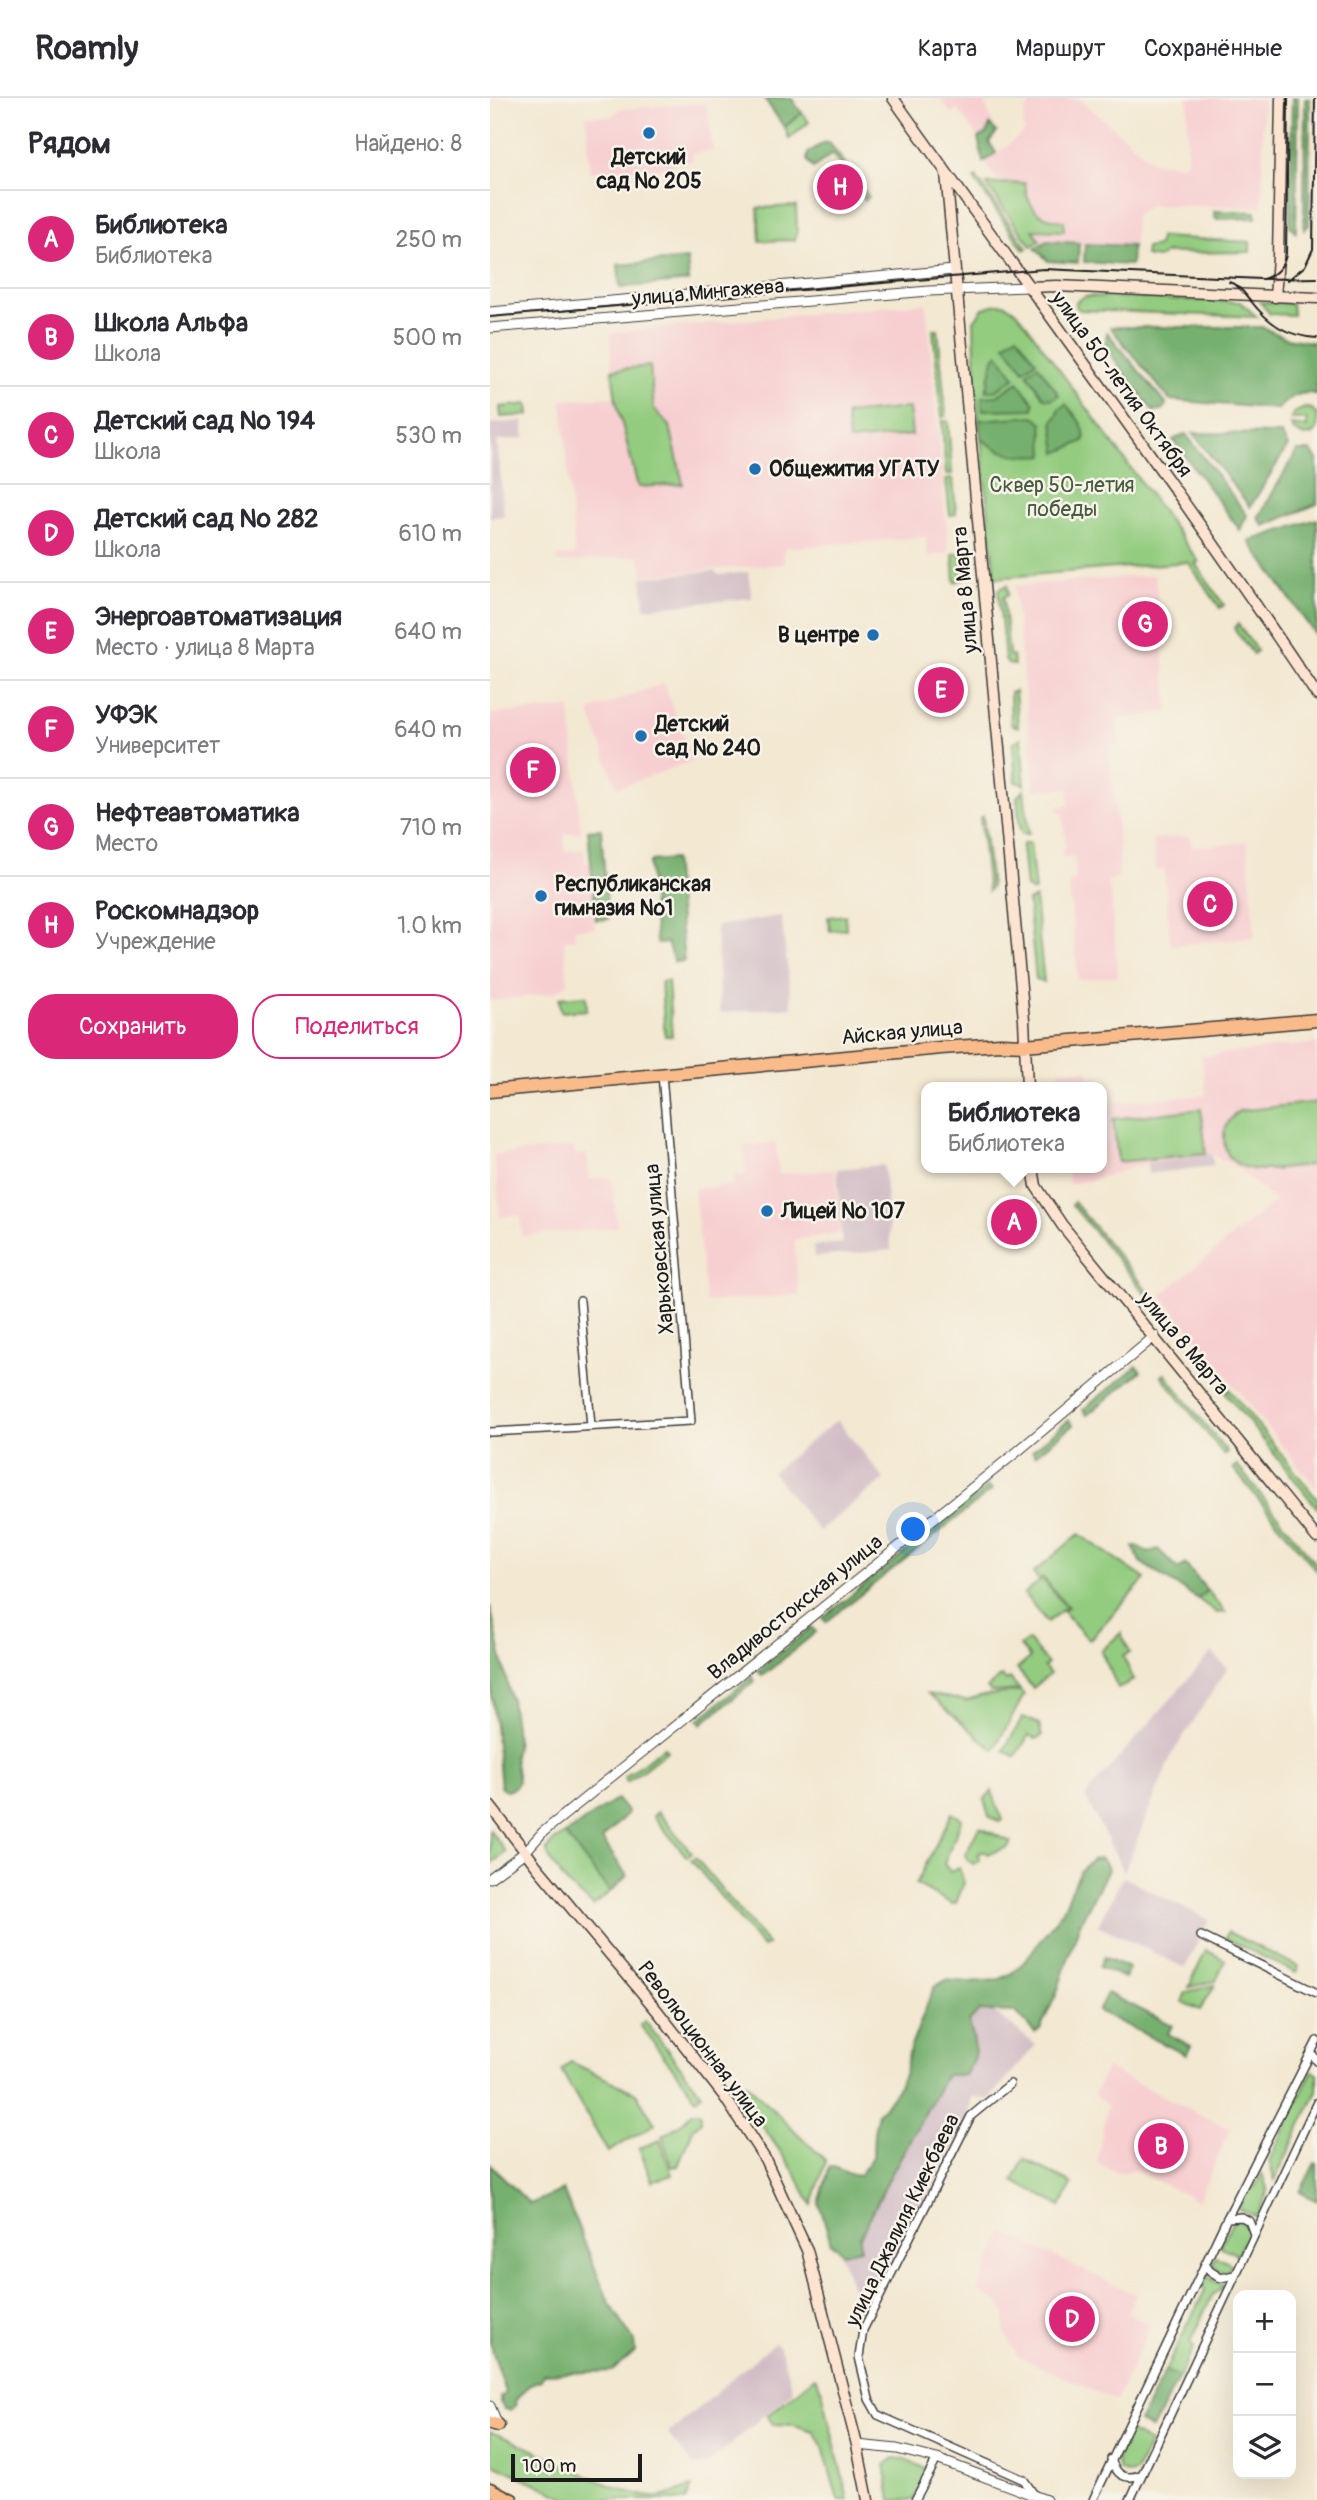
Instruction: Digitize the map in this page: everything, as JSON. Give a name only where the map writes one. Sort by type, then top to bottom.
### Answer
[{"type":"main road","name":"улица 50-летия Октября","points":[[893,98],[1169,479],[1317,695]]},
{"type":"main road","points":[[1275,297],[1281,98]]},
{"type":"main road","name":"улица 8 Марта","points":[[946,173],[1027,1082]]},
{"type":"main road","points":[[1028,287],[1057,286],[1317,298]]},
{"type":"main road","name":"Айская улица","points":[[490,1091],[941,1048],[1024,1045],[1317,1020]]},
{"type":"main road","name":"улица 8 Марта","points":[[1034,1173],[1036,1186],[1062,1226],[1155,1336],[1317,1538]]},
{"type":"main road","name":"Революционная улица","points":[[490,1806],[525,1852],[659,2012],[724,2096],[765,2160],[807,2250],[857,2445],[868,2500]]},
{"type":"main road","points":[[490,2489],[512,2500]]},
{"type":"street","points":[[490,312],[954,271]]},
{"type":"street","name":"улица Мингажева","points":[[490,328],[929,291],[1028,287]]},
{"type":"street","name":"Харьковская улица","points":[[591,1426],[691,1421],[662,1073]]},
{"type":"street","points":[[490,1432],[591,1426],[580,1301]]},
{"type":"street","name":"Владивостокская улица","points":[[490,1878],[525,1852],[543,1832],[1018,1451],[1155,1336]]},
{"type":"street","points":[[1201,1936],[1317,1993]]},
{"type":"street","points":[[1093,2500],[1227,2218],[1317,2041]]},
{"type":"street","points":[[1311,2052],[1317,2061]]},
{"type":"street","name":"улица Джалиля Киекбаева","points":[[1010,2084],[971,2116],[863,2330],[859,2357],[869,2399],[878,2415],[1024,2480],[1035,2496]]},
{"type":"street","points":[[1129,2500],[1317,2102]]},
{"type":"street","points":[[1227,2218],[1242,2217],[1249,2221],[1254,2234]]},
{"type":"street","points":[[1205,2264],[1210,2272],[1221,2278],[1234,2275]]},
{"type":"street","points":[[490,2406],[494,2424]]},
{"type":"street","points":[[857,2445],[897,2449],[937,2459],[1046,2500]]},
{"type":"street","points":[[915,2500],[937,2459]]},
{"type":"street","points":[[1111,2459],[1115,2470],[1122,2477],[1133,2478],[1140,2475]]},
{"type":"shaded area","points":[[940,98],[989,98],[990,102],[985,104],[992,122],[986,134],[978,138],[958,109],[951,114]]},
{"type":"shaded area","points":[[1033,98],[1080,99],[1153,162],[1183,165],[1187,162],[1188,98],[1263,98],[1262,207],[1149,205],[1135,216],[1134,247],[1043,244],[986,163],[1025,131],[1025,112]]},
{"type":"shaded area","name":"Детский сад № 205","points":[[707,103],[713,151],[693,153],[693,161],[674,163],[673,167],[590,172],[586,116],[611,116],[620,109]]},
{"type":"shaded area","name":"Общежития УГАТУ","points":[[926,303],[949,553],[928,556],[926,537],[784,548],[784,564],[643,575],[640,556],[557,563],[557,557],[575,555],[562,400],[614,397],[610,333]]},
{"type":"shaded area","points":[[523,421],[524,438],[497,441],[504,516],[490,517],[490,424]]},
{"type":"shaded area","points":[[715,571],[719,575],[748,572],[752,598],[645,608],[642,577]]},
{"type":"shaded area","points":[[1155,575],[1169,712],[1116,719],[1119,745],[1109,746],[1120,858],[1118,879],[1107,880],[1111,896],[1118,976],[1078,980],[1069,881],[1076,880],[1074,857],[1062,857],[1062,850],[1066,849],[1063,813],[1059,813],[1058,807],[1069,805],[1068,788],[1035,790],[1014,586]]},
{"type":"shaded area","name":"Детский сад № 240","points":[[664,683],[692,761],[617,788],[589,711]]},
{"type":"shaded area","points":[[570,708],[581,833],[564,834],[565,851],[584,850],[585,863],[590,863],[595,928],[575,929],[575,939],[564,940],[568,983],[555,993],[490,1001],[490,714]]},
{"type":"shaded area","points":[[1190,836],[1192,847],[1247,842],[1255,937],[1171,945],[1164,870],[1156,870],[1153,839]]},
{"type":"shaded area","points":[[781,916],[792,1007],[720,1013],[716,926]]},
{"type":"shaded area","points":[[1317,1043],[1317,1489],[1161,1295],[1275,1201],[1234,1166],[1212,1154],[1146,1163],[1092,1180],[1069,1184],[1068,1173],[1107,1173],[1107,1103],[1206,1095],[1202,1056]]},
{"type":"shaded area","points":[[1088,1069],[1089,1082],[1060,1082],[1059,1071]]},
{"type":"shaded area","name":"Лицей № 107","points":[[776,1143],[779,1174],[835,1170],[840,1233],[794,1240],[799,1295],[706,1302],[694,1189],[734,1185],[733,1175],[746,1174],[743,1146]]},
{"type":"shaded area","points":[[574,1147],[575,1155],[587,1154],[590,1179],[612,1177],[617,1227],[522,1236],[520,1215],[500,1217],[494,1155]]},
{"type":"shaded area","points":[[1212,1154],[1213,1166],[1148,1174],[1147,1163]]},
{"type":"shaded area","points":[[884,1165],[891,1250],[814,1257],[813,1246],[842,1243],[837,1169]]},
{"type":"shaded area","points":[[837,1420],[884,1479],[819,1531],[772,1472]]},
{"type":"shaded area","points":[[1212,1652],[1227,1669],[1172,1754],[1124,1872],[1085,1796]]},
{"type":"shaded area","points":[[1123,1877],[1209,1920],[1185,1968],[1098,1925]]},
{"type":"shaded area","points":[[971,1994],[1036,2045],[988,2100],[972,2096],[968,2117],[868,2310],[860,2309],[837,2246]]},
{"type":"shaded area","points":[[1106,2068],[1230,2129],[1198,2201],[1135,2170],[1117,2173],[1097,2163],[1107,2105],[1094,2095]]},
{"type":"shaded area","points":[[1003,2232],[1136,2295],[1127,2313],[1151,2324],[1116,2401],[1017,2356],[1005,2332],[1005,2314],[1001,2304],[982,2294],[978,2288]]},
{"type":"shaded area","points":[[775,2342],[780,2347],[793,2391],[708,2464],[694,2466],[668,2434]]},
{"type":"green space","points":[[764,98],[791,98],[802,113],[784,127]]},
{"type":"green space","points":[[1292,98],[1298,98],[1296,232],[1290,226]]},
{"type":"green space","points":[[1305,98],[1310,98],[1309,225],[1304,230]]},
{"type":"green space","points":[[802,113],[809,122],[789,139],[785,127]]},
{"type":"green space","points":[[990,125],[997,132],[989,142],[996,153],[983,162],[978,138],[986,134]]},
{"type":"green space","points":[[829,142],[869,197],[865,200],[832,154],[813,168],[807,160],[808,153]]},
{"type":"green space","points":[[976,177],[1027,248],[1024,250],[974,179]]},
{"type":"green space","points":[[1025,183],[1028,199],[1036,211],[1048,218],[1064,221],[1064,231],[1033,230],[1040,241],[1031,246],[986,184]]},
{"type":"green space","points":[[796,206],[795,240],[760,241],[758,208]]},
{"type":"green space","points":[[1214,211],[1256,212],[1256,218],[1216,219]]},
{"type":"green space","points":[[1160,237],[1250,242],[1250,252],[1166,253],[1158,258],[1145,256],[1146,248],[1158,246]]},
{"type":"green space","points":[[1047,241],[1079,243],[1078,263],[1048,261],[1035,248]]},
{"type":"green space","points":[[1085,244],[1132,246],[1131,265],[1084,262]]},
{"type":"green space","points":[[687,259],[689,281],[620,288],[618,265]]},
{"type":"green space","points":[[1086,296],[1240,302],[1257,317],[1080,310],[1075,306],[1077,301]]},
{"type":"green space","points":[[1260,302],[1292,304],[1293,315],[1270,314]]},
{"type":"green space","name":"Сквер 50-летия победы","points":[[1005,304],[1018,313],[1199,562],[1195,563],[1224,605],[1220,608],[1188,562],[995,578],[976,390],[974,321],[983,308]]},
{"type":"green space","points":[[1110,327],[1262,327],[1286,338],[1317,343],[1317,395],[1306,393],[1296,396],[1278,409],[1170,400]]},
{"type":"green space","points":[[933,330],[938,330],[946,416],[942,417]]},
{"type":"green space","points":[[1107,332],[1166,404],[1164,409],[1154,412],[1105,347]]},
{"type":"green space","points":[[1017,335],[1036,361],[1024,370],[1005,344]]},
{"type":"green space","points":[[998,354],[1015,377],[996,391],[986,391],[994,359]]},
{"type":"green space","points":[[1038,365],[1059,395],[1052,399],[1044,398],[1027,373]]},
{"type":"green space","points":[[650,366],[654,409],[670,426],[683,484],[638,487],[616,400],[612,370]]},
{"type":"green space","points":[[1018,382],[1034,403],[1033,409],[983,410],[982,397],[997,396]]},
{"type":"green space","points":[[528,404],[529,415],[501,417],[500,407]]},
{"type":"green space","points":[[1066,404],[1082,426],[1085,436],[1084,441],[1057,453],[1053,421],[1058,410]]},
{"type":"green space","points":[[909,408],[912,435],[849,441],[846,414]]},
{"type":"green space","points":[[1305,408],[1312,409],[1317,415],[1317,430],[1304,436],[1293,430],[1291,425],[1307,427],[1306,419],[1291,419],[1293,413]]},
{"type":"green space","points":[[1034,416],[1042,423],[1044,455],[1010,454],[981,438],[979,420]]},
{"type":"green space","points":[[942,421],[948,421],[952,474],[946,475]]},
{"type":"green space","points":[[1193,433],[1281,434],[1288,446],[1250,507]]},
{"type":"green space","points":[[1186,434],[1247,515],[1240,530],[1173,440]]},
{"type":"green space","points":[[1297,451],[1311,451],[1317,460],[1317,504],[1264,526],[1258,518]]},
{"type":"green space","points":[[953,479],[956,514],[950,515],[946,480]]},
{"type":"green space","points":[[1317,519],[1317,637],[1249,541]]},
{"type":"green space","points":[[961,553],[963,579],[955,582],[953,554]]},
{"type":"green space","points":[[1007,585],[1008,595],[1003,597],[1009,655],[1013,656],[1014,665],[1005,660],[998,590]]},
{"type":"green space","points":[[1238,624],[1257,651],[1253,654],[1234,628]]},
{"type":"green space","points":[[1015,691],[1018,727],[1011,722],[1010,693]]},
{"type":"green space","points":[[1021,738],[1025,785],[1016,782],[1013,743]]},
{"type":"green space","points":[[1024,790],[1029,834],[1023,834],[1020,830],[1017,797]]},
{"type":"green space","points":[[983,816],[991,887],[988,891],[980,818]]},
{"type":"green space","points":[[601,829],[608,919],[596,920],[588,830]]},
{"type":"green space","points":[[1024,843],[1030,843],[1035,891],[1026,887],[1022,847]]},
{"type":"green space","points":[[674,859],[684,961],[674,962],[667,943],[656,942],[649,864],[651,861]]},
{"type":"green space","points":[[1035,898],[1044,982],[1036,979],[1028,901]]},
{"type":"green space","points":[[845,915],[846,929],[830,931],[828,917]]},
{"type":"green space","points":[[668,981],[672,1036],[665,1036],[661,982]]},
{"type":"green space","points":[[586,996],[587,1010],[561,1012],[559,998]]},
{"type":"green space","points":[[1317,1102],[1317,1164],[1260,1170],[1235,1163],[1227,1153],[1224,1139],[1226,1127],[1239,1111]]},
{"type":"green space","points":[[1201,1109],[1206,1153],[1118,1162],[1113,1119]]},
{"type":"green space","points":[[1074,1202],[1167,1314],[1164,1316],[1072,1205]]},
{"type":"green space","points":[[1137,1366],[1141,1371],[1087,1415],[1083,1410]]},
{"type":"green space","points":[[1165,1374],[1227,1452],[1224,1455],[1162,1376]]},
{"type":"green space","points":[[1229,1389],[1317,1499],[1317,1508],[1225,1392]]},
{"type":"green space","points":[[1069,1420],[1073,1425],[1035,1455],[1032,1451]]},
{"type":"green space","points":[[1237,1465],[1317,1565],[1317,1571],[1233,1468]]},
{"type":"green space","points":[[988,1486],[992,1490],[826,1622],[823,1618]]},
{"type":"green space","points":[[1079,1534],[1145,1579],[1089,1640],[1063,1611],[1068,1607],[1043,1577],[1039,1580],[1033,1573]]},
{"type":"green space","points":[[1133,1546],[1148,1553],[1158,1549],[1178,1569],[1185,1564],[1207,1590],[1198,1599],[1140,1562]]},
{"type":"green space","points":[[1042,1579],[1066,1607],[1047,1622],[1024,1594]]},
{"type":"green space","points":[[1207,1590],[1225,1612],[1217,1613],[1198,1599]]},
{"type":"green space","points":[[490,1606],[511,1699],[517,1740],[514,1756],[518,1780],[517,1785],[510,1790],[503,1790],[501,1787],[490,1675]]},
{"type":"green space","points":[[812,1627],[816,1632],[762,1676],[758,1671]]},
{"type":"green space","points":[[1121,1633],[1130,1653],[1123,1656],[1134,1680],[1118,1688],[1101,1651]]},
{"type":"green space","points":[[1028,1640],[1048,1664],[1044,1667],[1050,1674],[1033,1688],[1017,1669],[1030,1658],[1020,1646]]},
{"type":"green space","points":[[1002,1676],[1006,1681],[1010,1678],[1020,1690],[991,1692],[987,1688]]},
{"type":"green space","points":[[752,1677],[755,1681],[701,1724],[698,1720]]},
{"type":"green space","points":[[1021,1691],[1024,1695],[994,1750],[928,1694],[966,1701]]},
{"type":"green space","points":[[1023,1717],[1039,1724],[1042,1736],[1036,1739],[1029,1735],[1015,1757],[1004,1750]]},
{"type":"green space","points":[[664,1747],[667,1751],[627,1782],[624,1778]]},
{"type":"green space","points":[[992,1791],[1002,1820],[999,1822],[989,1816],[984,1799]]},
{"type":"green space","points":[[617,1799],[628,1813],[602,1839],[627,1876],[610,1892],[565,1834]]},
{"type":"green space","points":[[658,1812],[692,1853],[687,1857],[653,1816]]},
{"type":"green space","points":[[952,1813],[962,1819],[944,1864],[950,1871],[959,1868],[964,1883],[956,1903],[952,1904],[916,1884]]},
{"type":"green space","points":[[979,1827],[1011,1842],[1008,1847],[988,1854],[984,1851],[977,1854],[980,1860],[973,1864],[966,1854]]},
{"type":"green space","points":[[490,1830],[506,1852],[490,1865]]},
{"type":"green space","points":[[565,1834],[610,1892],[593,1906],[571,1888],[546,1850]]},
{"type":"green space","points":[[695,1857],[768,1945],[762,1947],[691,1860]]},
{"type":"green space","points":[[1100,1858],[1108,1870],[1080,1923],[1056,1995],[1040,2029],[1035,2033],[1016,2012],[979,2011],[969,2022],[975,2049],[970,2067],[965,2075],[946,2075],[860,2237],[860,2249],[842,2253],[831,2243],[819,2203],[830,2166],[859,2176],[873,2157],[878,2113],[893,2096],[904,2075],[910,2049],[934,1987],[946,1980],[998,1980],[1012,1973],[1024,1962],[1063,1910],[1080,1871],[1093,1859]]},
{"type":"green space","points":[[1228,1932],[1299,1967],[1296,1973],[1225,1938]]},
{"type":"green space","points":[[1206,1950],[1225,1960],[1216,1981],[1189,1987]]},
{"type":"green space","points":[[1104,1957],[1129,1968],[1125,1978],[1099,1967]]},
{"type":"green space","points":[[1215,1985],[1200,2010],[1182,2002],[1186,1992]]},
{"type":"green space","points":[[1107,1993],[1172,2025],[1168,2034],[1191,2046],[1186,2055],[1098,2011]]},
{"type":"green space","points":[[645,2021],[701,2094],[696,2099],[640,2025]]},
{"type":"green space","points":[[571,2062],[636,2093],[655,2124],[608,2152],[561,2070]]},
{"type":"green space","points":[[1312,2071],[1317,2073],[1317,2091],[1275,2180],[1269,2161]]},
{"type":"green space","points":[[746,2083],[826,2161],[812,2205],[795,2173],[739,2092]]},
{"type":"green space","points":[[692,2112],[701,2115],[701,2121],[693,2129],[678,2166],[672,2167],[662,2136],[682,2123]]},
{"type":"green space","points":[[660,2140],[672,2175],[652,2182],[639,2148]]},
{"type":"green space","points":[[1024,2159],[1072,2184],[1061,2206],[1013,2181]]},
{"type":"green space","points":[[1315,2163],[1317,2164],[1317,2201],[1300,2192]]},
{"type":"green space","points":[[490,2164],[530,2204],[563,2190],[609,2302],[634,2341],[635,2352],[612,2371],[543,2374],[541,2380],[530,2384],[515,2401],[516,2406],[510,2410],[504,2409],[501,2403],[501,2397],[506,2393],[490,2343]]},
{"type":"green space","points":[[1262,2173],[1268,2191],[1257,2217],[1238,2209],[1247,2189],[1255,2187]]},
{"type":"green space","points":[[1239,2220],[1248,2227],[1249,2232],[1237,2255],[1220,2246],[1233,2221]]},
{"type":"green space","points":[[1216,2257],[1231,2264],[1228,2272],[1219,2272],[1213,2264]]},
{"type":"green space","points":[[1206,2276],[1223,2285],[1213,2294],[1190,2342],[1194,2348],[1179,2377],[1165,2371],[1205,2290],[1203,2281]]},
{"type":"green space","points":[[1165,2371],[1179,2377],[1152,2429],[1139,2422]]},
{"type":"green space","points":[[815,2377],[822,2391],[848,2500],[838,2500],[823,2447],[814,2431],[794,2425],[773,2424],[767,2416]]},
{"type":"green space","points":[[1128,2431],[1150,2442],[1136,2472],[1129,2474],[1119,2470],[1116,2460]]},
{"type":"green space","points":[[490,2432],[600,2481],[644,2496],[661,2497],[692,2487],[686,2500],[571,2500],[490,2462]]},
{"type":"green space","points":[[894,2458],[930,2470],[914,2500],[891,2500],[885,2465]]},
{"type":"tram line","points":[[1263,279],[1278,270],[1286,255],[1288,98]]},
{"type":"tram line","points":[[1288,280],[1305,266],[1313,249],[1315,98]]},
{"type":"tram line","points":[[490,317],[1044,269],[1261,279],[1317,278]]},
{"type":"tram line","points":[[1229,282],[1238,287],[1271,322],[1296,335],[1317,338]]},
{"type":"place","name":"Детский сад № 205","points":[[649,133]]},
{"type":"place","name":"Роскомнадзор","points":[[840,187]]},
{"type":"place","name":"Общежития УГАТУ","points":[[755,469]]},
{"type":"place","name":"Нефтеавтоматика","points":[[1145,624]]},
{"type":"place","name":"В центре","points":[[873,635]]},
{"type":"place","name":"Энергоавтоматизация","points":[[941,690]]},
{"type":"place","name":"Детский сад № 240","points":[[641,736]]},
{"type":"place","name":"УФЭК","points":[[533,770]]},
{"type":"place","name":"Республиканская гимназия №1","points":[[541,896]]},
{"type":"place","name":"Детский сад № 194","points":[[1210,904]]},
{"type":"place","name":"Лицей № 107","points":[[767,1211]]},
{"type":"place","name":"Библиотека","points":[[1014,1222]]},
{"type":"place","name":"Школа Альфа","points":[[1161,2146]]},
{"type":"place","name":"Детский сад № 282","points":[[1072,2319]]}]
